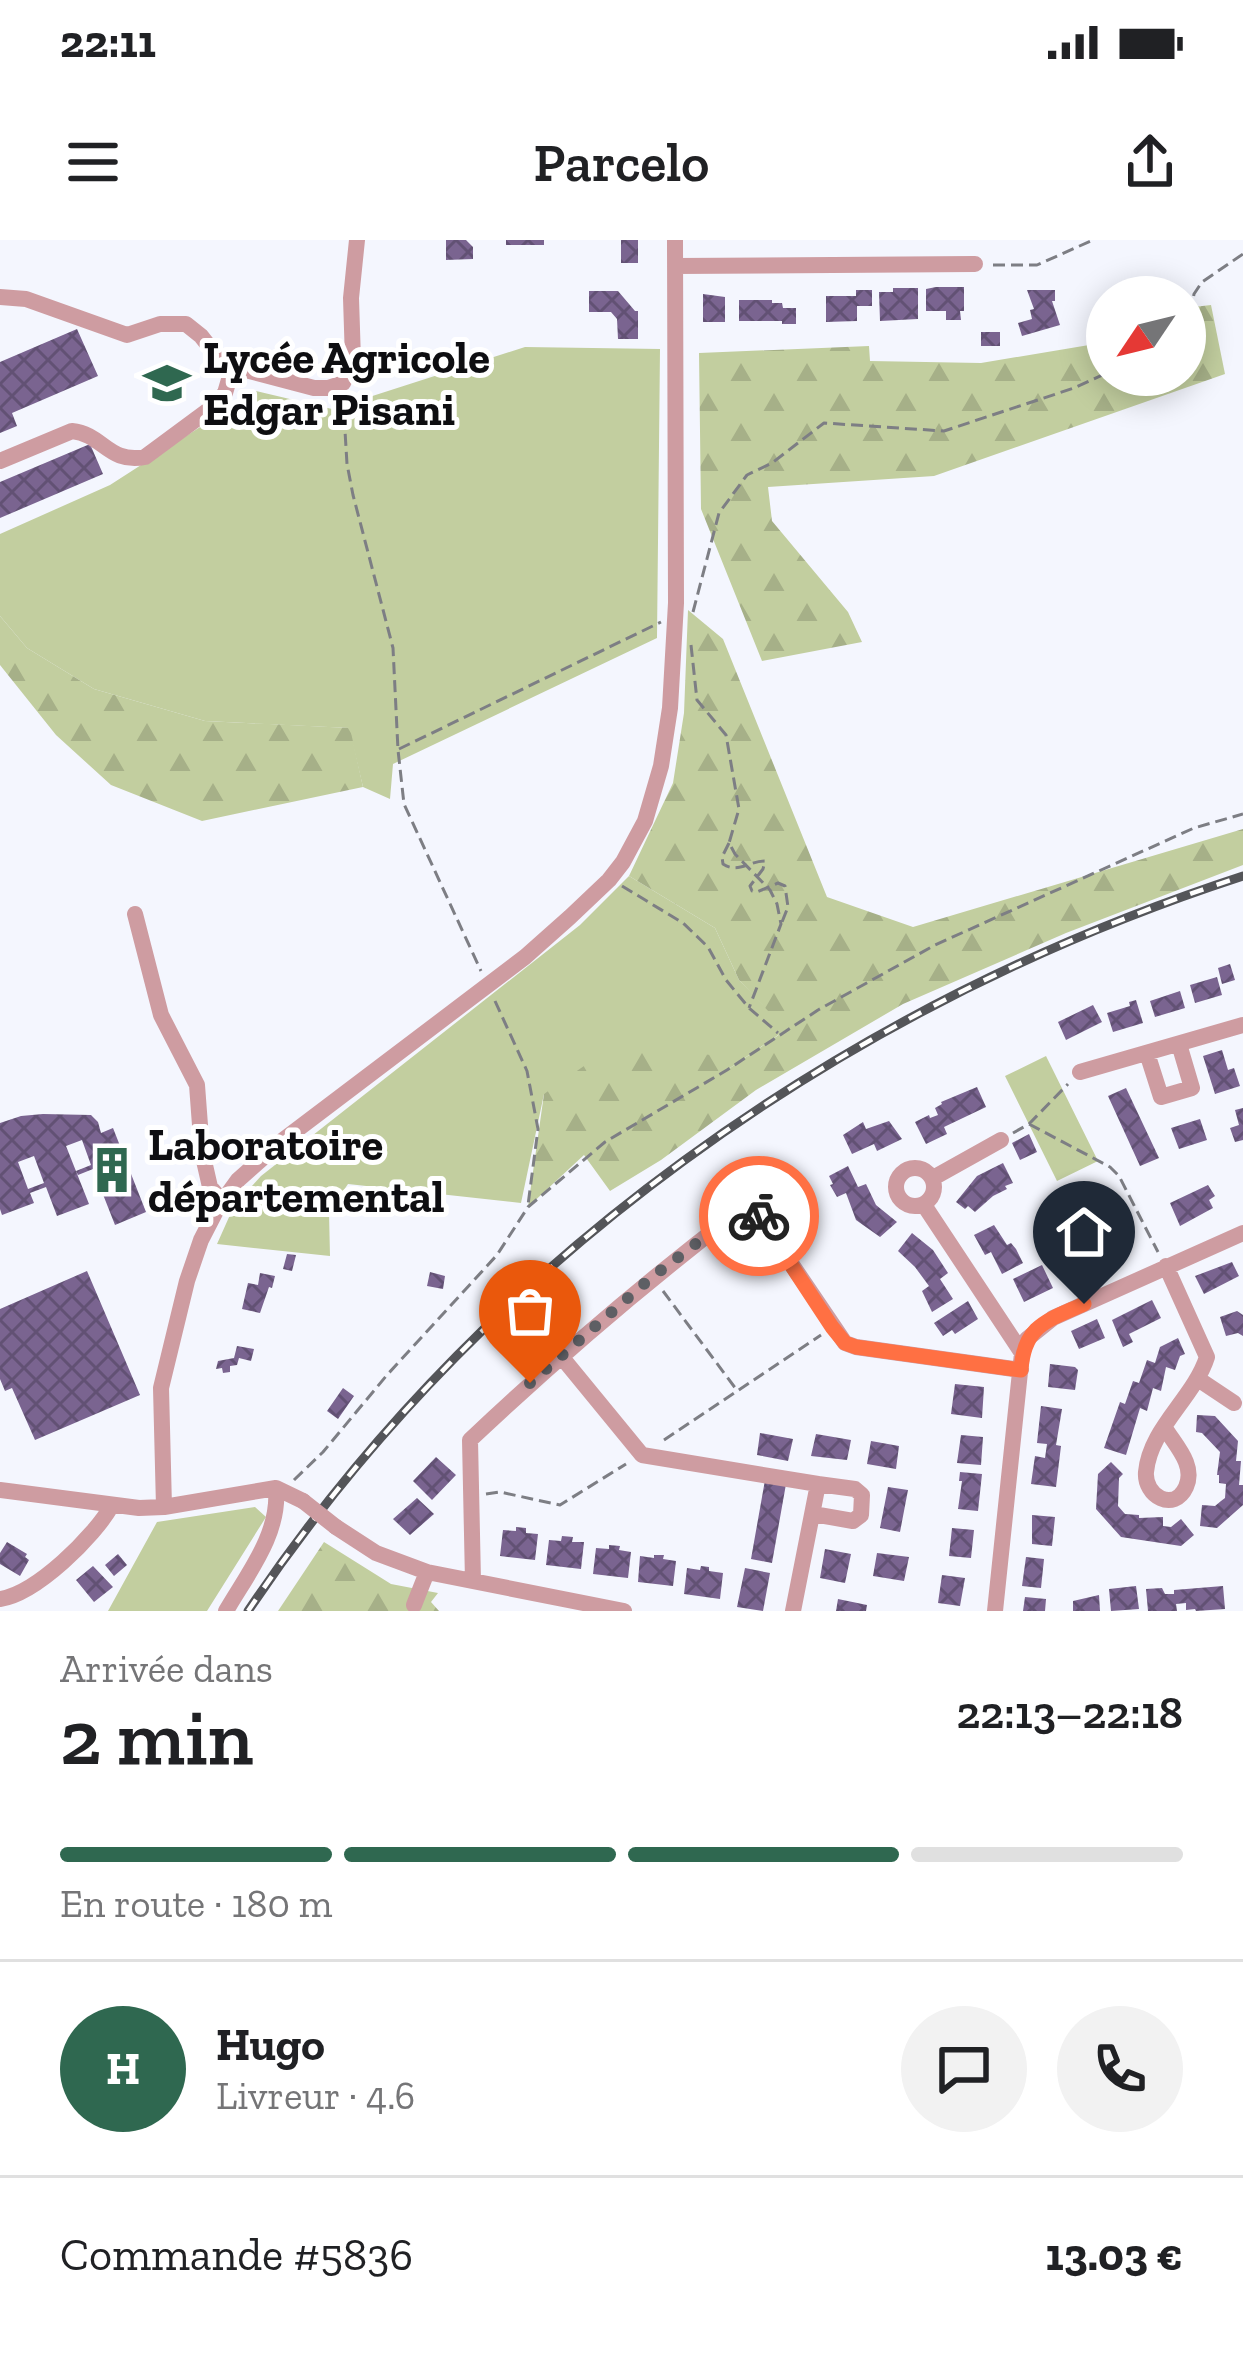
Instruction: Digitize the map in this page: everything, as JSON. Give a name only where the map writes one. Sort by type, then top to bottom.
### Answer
[{"type":"street","points":[[0,297],[26,299],[127,335],[160,324],[186,324],[223,364],[328,388],[343,383],[353,360],[356,240]]},
{"type":"street","points":[[164,1507],[160,1414],[168,1351],[201,1240],[238,1180],[282,1141],[525,957],[610,880],[645,821],[661,766],[682,620],[675,240]]},
{"type":"street","points":[[952,263],[954,240]]},
{"type":"street","points":[[675,266],[975,264]]},
{"type":"street","points":[[0,461],[72,431],[83,432],[117,457],[145,457],[214,406],[225,393],[233,366]]},
{"type":"street","points":[[135,914],[161,1015],[197,1085],[202,1152],[210,1186],[223,1202]]},
{"type":"street","points":[[1080,1072],[1243,1025]]},
{"type":"street","points":[[1147,1054],[1161,1097],[1177,1093],[1192,1088],[1178,1044]]},
{"type":"street","points":[[933,1178],[1001,1140]]},
{"type":"street","points":[[923,1169],[933,1178],[933,1196],[924,1205],[911,1207],[900,1200],[897,1181],[904,1171],[923,1169]]},
{"type":"street","points":[[924,1205],[1022,1362]]},
{"type":"street","points":[[473,1582],[470,1440],[560,1355],[735,1214],[757,1213],[845,1343],[1022,1362]]},
{"type":"street","points":[[995,1611],[1027,1339],[1053,1318],[1243,1233]]},
{"type":"street","points":[[1165,1428],[1207,1357],[1166,1266]]},
{"type":"street","points":[[560,1355],[650,1458],[855,1489],[862,1496],[860,1515],[854,1521],[813,1514]]},
{"type":"street","points":[[1198,1379],[1234,1403]]},
{"type":"street","points":[[793,1611],[818,1484]]},
{"type":"street","points":[[226,1611],[269,1536],[280,1489]]},
{"type":"street","points":[[0,1490],[164,1507],[280,1489],[392,1562],[624,1611]]},
{"type":"street","points":[[0,1599],[22,1592],[76,1550],[96,1531],[112,1505]]},
{"type":"street","points":[[414,1605],[427,1572]]},
{"type":"path","points":[[975,264],[1036,265],[1093,240]]},
{"type":"path","points":[[1206,279],[1243,254]]},
{"type":"path","points":[[343,383],[347,464],[393,648],[398,750],[682,620],[719,513],[747,475],[772,464],[824,423],[944,431],[1086,383]]},
{"type":"path","points":[[692,644],[697,700],[726,735],[739,809],[722,857],[724,864],[738,869],[765,861],[750,886],[752,891],[778,883],[785,886],[788,907],[749,1007]]},
{"type":"path","points":[[280,1489],[323,1452],[497,1255],[528,1207],[605,1142],[935,945],[1194,828],[1243,814]]},
{"type":"path","points":[[729,843],[768,887],[782,924]]},
{"type":"path","points":[[610,880],[683,923],[708,947],[726,980],[749,1007],[780,1034]]},
{"type":"path","points":[[1080,1072],[1029,1124],[1119,1176],[1166,1266]]},
{"type":"path","points":[[652,1277],[737,1391]]},
{"type":"path","points":[[472,1495],[500,1492],[560,1504],[832,1327]]},
{"type":"green space","points":[[1211,305],[1225,374],[1206,381],[1206,306]]},
{"type":"green space","points":[[869,346],[870,361],[981,363],[1086,346],[1086,396],[1162,396],[934,476],[768,487],[772,521],[848,612],[862,642],[762,661],[701,509],[699,353]]},
{"type":"green space","points":[[525,347],[660,349],[657,638],[393,764],[390,799],[363,787],[349,728],[205,721],[94,689],[27,648],[0,616],[0,534],[110,485],[256,391],[332,409]]},
{"type":"green space","points":[[688,610],[723,639],[827,897],[913,927],[1243,829],[1243,865],[1066,933],[903,1004],[756,1090],[610,1191],[584,1155],[528,1207],[544,1094],[621,1040],[710,1055],[727,1070],[786,1030],[739,980],[715,928],[629,876],[673,783],[684,713]]},
{"type":"green space","points":[[0,616],[27,648],[94,689],[205,721],[350,728],[363,787],[202,821],[111,785],[56,735],[0,665]]},
{"type":"green space","points":[[629,876],[715,928],[739,980],[787,1029],[727,1070],[544,1094],[521,1203],[348,1184],[329,1212],[330,1256],[217,1244],[234,1206],[261,1176],[580,925]]},
{"type":"green space","points":[[1046,1056],[1098,1161],[1057,1181],[1005,1076]]},
{"type":"green space","points":[[255,1507],[266,1517],[207,1611],[108,1611],[157,1522]]},
{"type":"green space","points":[[324,1542],[391,1584],[438,1593],[431,1602],[439,1611],[278,1611]]},
{"type":"building","points":[[446,240],[466,240],[473,247],[473,259],[446,260]]},
{"type":"building","points":[[506,240],[544,240],[544,245],[506,245]]},
{"type":"building","points":[[621,240],[638,240],[638,263],[621,263]]},
{"type":"building","points":[[964,287],[961,320],[946,320],[946,311],[926,311],[926,289]]},
{"type":"building","points":[[893,288],[918,288],[918,319],[880,321],[879,292],[893,292]]},
{"type":"building","points":[[856,290],[872,290],[872,306],[857,306],[857,321],[826,322],[826,296],[856,296]]},
{"type":"building","points":[[1027,290],[1055,290],[1052,301],[1060,325],[1022,336],[1018,323],[1032,319],[1030,310],[1034,309]]},
{"type":"building","points":[[589,291],[618,291],[638,311],[638,339],[618,339],[617,319],[611,312],[589,312]]},
{"type":"building","points":[[703,294],[725,297],[725,322],[703,322]]},
{"type":"building","points":[[739,300],[772,300],[783,308],[796,308],[796,324],[739,321]]},
{"type":"building","points":[[77,329],[98,376],[12,413],[17,426],[0,433],[0,362]]},
{"type":"building","points":[[981,332],[1000,332],[1000,346],[981,346]]},
{"type":"building","points":[[90,444],[103,474],[0,518],[0,482]]},
{"type":"building","points":[[1230,964],[1235,980],[1222,984],[1218,968]]},
{"type":"building","points":[[1217,977],[1222,995],[1195,1003],[1190,985]]},
{"type":"building","points":[[1180,991],[1185,1008],[1155,1017],[1150,1001]]},
{"type":"building","points":[[1136,1000],[1143,1023],[1113,1032],[1107,1013]]},
{"type":"building","points":[[1093,1005],[1102,1022],[1066,1040],[1058,1022]]},
{"type":"building","points":[[1222,1050],[1240,1086],[1215,1094],[1203,1056]]},
{"type":"building","points":[[977,1087],[986,1107],[944,1127],[947,1134],[926,1144],[915,1122],[938,1115],[935,1108],[941,1102]]},
{"type":"building","points":[[1126,1088],[1159,1158],[1140,1166],[1108,1096]]},
{"type":"building","points":[[1243,1108],[1243,1140],[1235,1142],[1230,1128],[1239,1125],[1235,1110]]},
{"type":"building","name":"Laboratoire départemental","points":[[91,1115],[101,1133],[113,1128],[146,1212],[115,1225],[93,1169],[78,1175],[76,1171],[91,1165],[82,1140],[66,1146],[89,1204],[57,1216],[46,1187],[30,1193],[34,1203],[2,1215],[0,1123],[21,1116]],"holes":[[[34,1156],[44,1183],[28,1189],[18,1162]]]},
{"type":"building","points":[[1200,1119],[1207,1140],[1179,1149],[1171,1128]]},
{"type":"building","points":[[889,1121],[902,1139],[877,1151],[874,1144],[852,1154],[843,1135],[863,1122],[866,1129]]},
{"type":"building","points":[[1029,1134],[1037,1152],[1020,1160],[1012,1143]]},
{"type":"building","points":[[1003,1163],[1013,1183],[1007,1189],[975,1212],[956,1202],[977,1176]]},
{"type":"building","points":[[848,1166],[858,1187],[866,1184],[876,1205],[897,1222],[880,1237],[856,1220],[846,1193],[837,1197],[830,1185],[829,1176]]},
{"type":"building","points":[[1208,1185],[1215,1196],[1209,1200],[1213,1208],[1180,1226],[1170,1203]]},
{"type":"building","points":[[1116,1222],[1127,1244],[1102,1252],[1094,1233]]},
{"type":"building","points":[[994,1225],[1023,1263],[1002,1274],[991,1252],[985,1255],[974,1235]]},
{"type":"building","points":[[1080,1230],[1089,1249],[1062,1264],[1052,1244]]},
{"type":"building","points":[[912,1233],[933,1250],[948,1273],[940,1279],[953,1299],[932,1312],[922,1291],[929,1286],[898,1251]]},
{"type":"building","points":[[287,1254],[296,1255],[292,1271],[283,1269]]},
{"type":"building","points":[[1232,1262],[1239,1276],[1204,1294],[1195,1276]]},
{"type":"building","points":[[1042,1265],[1053,1288],[1024,1302],[1013,1279]]},
{"type":"building","points":[[87,1271],[140,1395],[35,1440],[12,1388],[5,1391],[0,1379],[0,1309]]},
{"type":"building","points":[[430,1272],[445,1276],[443,1289],[427,1286]]},
{"type":"building","points":[[260,1273],[275,1276],[260,1313],[242,1309],[248,1283],[258,1285]]},
{"type":"building","points":[[1152,1300],[1161,1318],[1129,1334],[1133,1342],[1123,1347],[1112,1320]]},
{"type":"building","points":[[968,1301],[978,1319],[943,1336],[934,1323]]},
{"type":"building","points":[[1237,1311],[1243,1315],[1243,1336],[1226,1336],[1220,1317]]},
{"type":"building","points":[[1097,1319],[1105,1338],[1079,1349],[1071,1331]]},
{"type":"building","points":[[1178,1338],[1185,1354],[1175,1370],[1166,1367],[1161,1391],[1153,1388],[1147,1411],[1140,1408],[1126,1455],[1104,1448],[1120,1402],[1125,1404],[1133,1381],[1139,1383],[1147,1360],[1155,1363],[1160,1347]]},
{"type":"building","points":[[237,1346],[254,1349],[251,1361],[239,1358],[230,1372],[216,1369],[218,1361],[234,1358]]},
{"type":"building","points":[[1050,1364],[1078,1370],[1075,1390],[1048,1387]]},
{"type":"building","points":[[955,1384],[984,1387],[982,1418],[951,1414]]},
{"type":"building","points":[[343,1388],[354,1396],[338,1419],[327,1411]]},
{"type":"building","points":[[1041,1406],[1062,1409],[1056,1487],[1031,1484],[1035,1456],[1045,1458],[1047,1444],[1037,1443]]},
{"type":"building","points":[[1197,1415],[1215,1416],[1238,1441],[1243,1505],[1217,1528],[1200,1526],[1202,1505],[1215,1506],[1225,1498],[1226,1484],[1219,1483],[1217,1475],[1220,1452],[1196,1432]]},
{"type":"building","points":[[760,1433],[793,1439],[788,1461],[757,1455]]},
{"type":"building","points":[[816,1434],[851,1440],[847,1460],[811,1456]]},
{"type":"building","points":[[961,1435],[983,1437],[981,1465],[957,1463]]},
{"type":"building","points":[[871,1441],[899,1446],[896,1469],[867,1464]]},
{"type":"building","points":[[436,1457],[456,1475],[432,1500],[413,1481]]},
{"type":"building","points":[[1111,1462],[1123,1474],[1118,1506],[1125,1514],[1163,1517],[1163,1526],[1171,1527],[1181,1519],[1194,1535],[1181,1546],[1121,1537],[1096,1509],[1098,1474]]},
{"type":"building","points":[[960,1472],[982,1474],[978,1511],[958,1509]]},
{"type":"building","points":[[765,1480],[786,1484],[772,1563],[751,1559]]},
{"type":"building","points":[[888,1487],[908,1490],[900,1532],[880,1528]]},
{"type":"building","points":[[417,1498],[434,1514],[410,1535],[393,1519]]},
{"type":"building","points":[[1032,1515],[1055,1517],[1052,1546],[1032,1544]]},
{"type":"building","points":[[516,1527],[538,1534],[535,1560],[500,1556],[503,1530],[516,1531]]},
{"type":"building","points":[[952,1528],[974,1530],[971,1558],[949,1556]]},
{"type":"building","points":[[562,1536],[584,1542],[581,1569],[546,1565],[549,1540],[561,1541]]},
{"type":"building","points":[[7,1542],[27,1554],[29,1560],[20,1576],[0,1564]]},
{"type":"building","points":[[609,1545],[631,1552],[628,1578],[593,1574],[596,1548],[609,1549]]},
{"type":"building","points":[[825,1549],[851,1554],[845,1583],[820,1578]]},
{"type":"building","points":[[877,1553],[909,1557],[904,1581],[873,1576]]},
{"type":"building","points":[[118,1554],[127,1565],[114,1576],[105,1565]]},
{"type":"building","points":[[640,1556],[676,1561],[673,1586],[638,1582]]},
{"type":"building","points":[[1026,1557],[1044,1559],[1041,1588],[1022,1586]]},
{"type":"building","points":[[93,1566],[113,1587],[94,1602],[76,1580]]},
{"type":"building","points":[[701,1566],[723,1573],[720,1599],[684,1594],[687,1568],[700,1570]]},
{"type":"building","points":[[745,1568],[770,1573],[763,1611],[737,1607]]},
{"type":"building","points":[[942,1575],[965,1578],[960,1606],[938,1603]]},
{"type":"building","points":[[1136,1586],[1139,1609],[1111,1611],[1109,1589]]},
{"type":"building","points":[[1223,1586],[1225,1609],[1186,1610],[1186,1603],[1176,1604],[1177,1611],[1148,1611],[1146,1589],[1162,1588],[1165,1594],[1174,1594],[1174,1590]]},
{"type":"building","points":[[1099,1595],[1100,1611],[1073,1611],[1073,1601]]},
{"type":"building","points":[[1025,1597],[1046,1599],[1045,1611],[1023,1611]]},
{"type":"building","points":[[838,1599],[867,1605],[866,1611],[836,1611]]},
{"type":"railway","points":[[248,1611],[342,1484],[447,1366],[561,1258],[684,1161],[815,1073],[952,996],[1095,931],[1243,876]]},
{"type":"way so far","points":[[530,1383],[652,1277],[735,1214],[748,1210],[759,1216]]},
{"type":"place","name":"Lycée Agricole Edgar Pisani","points":[[167,383]]},
{"type":"place","name":"Laboratoire départemental","points":[[112,1170]]},
{"type":"route","points":[[759,1216],[832,1327],[845,1343],[856,1347],[1021,1370],[1031,1334],[1084,1304]]}]
